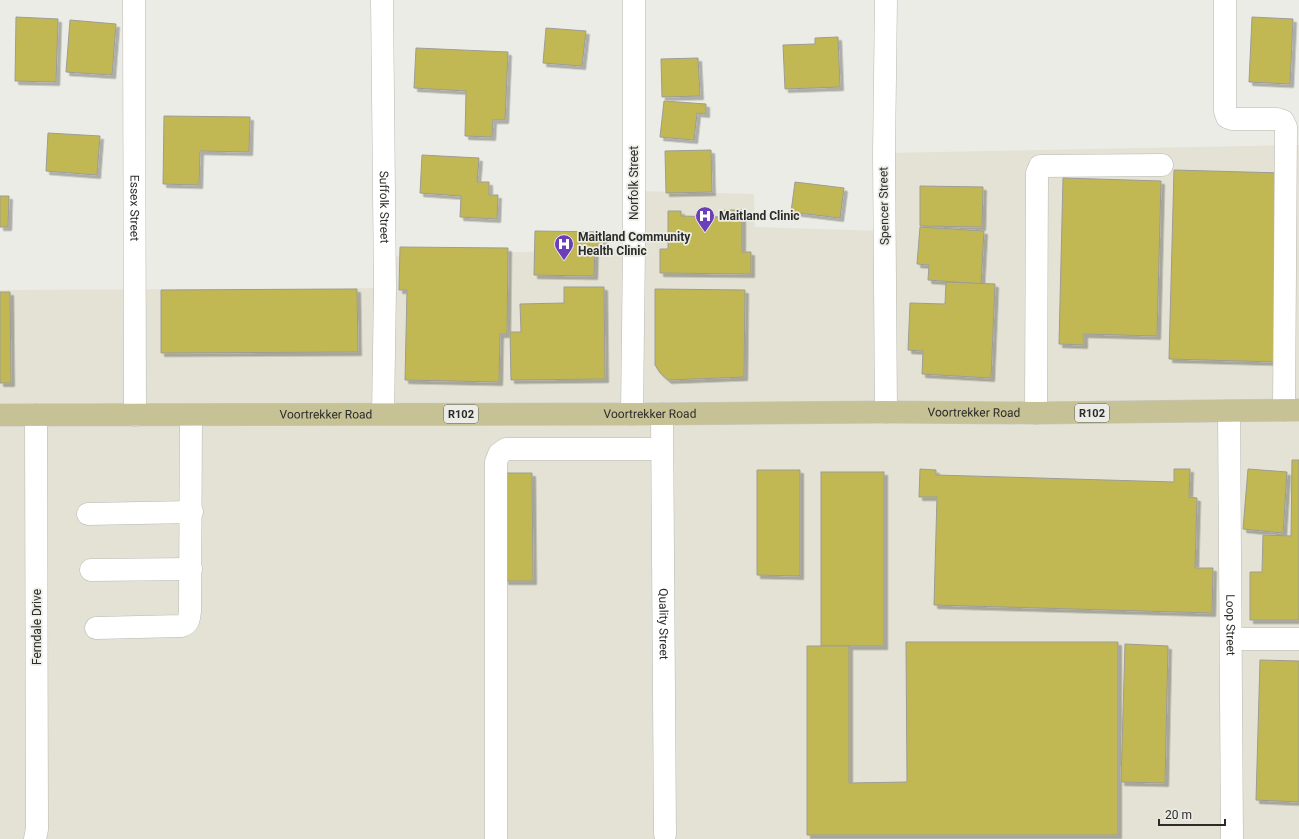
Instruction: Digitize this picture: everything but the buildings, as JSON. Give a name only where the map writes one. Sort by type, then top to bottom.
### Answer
[{"type":"main road","name":"Voortrekker Road","points":[[0,414],[1036,413],[1291,410]]},
{"type":"street","name":"Essex Street","points":[[134,0],[134,415]]},
{"type":"street","name":"Suffolk Street","points":[[382,0],[385,288],[383,414]]},
{"type":"street","name":"Norfolk Street","points":[[632,414],[634,0]]},
{"type":"street","name":"Spencer Street","points":[[886,0],[884,153],[886,412]]},
{"type":"street","points":[[1225,0],[1225,111],[1227,116],[1232,120],[1277,119],[1283,121],[1286,126],[1291,410]]},
{"type":"street","points":[[1036,413],[1037,173],[1040,166],[1162,165]]},
{"type":"street","name":"Loop Street","points":[[1229,411],[1232,839]]},
{"type":"street","name":"Quality Street","points":[[662,414],[665,834]]},
{"type":"street","name":"Ferndale Drive","points":[[35,839],[37,829],[36,415]]},
{"type":"street","points":[[96,628],[185,625],[188,622],[190,611],[192,512],[191,415]]},
{"type":"street","points":[[496,839],[496,462],[499,454],[506,449],[662,449]]},
{"type":"street","points":[[88,514],[192,512]]},
{"type":"street","points":[[91,570],[191,569]]},
{"type":"street","points":[[1231,639],[1299,639]]},
{"type":"shaded area","points":[[1299,145],[1299,839],[0,839],[0,290],[384,288],[384,257],[634,248],[635,191],[754,194],[755,227],[884,231],[884,153]]},
{"type":"place","name":"Maitland Clinic","points":[[705,233]]},
{"type":"place","name":"Maitland Community Health Clinic","points":[[564,261]]}]
